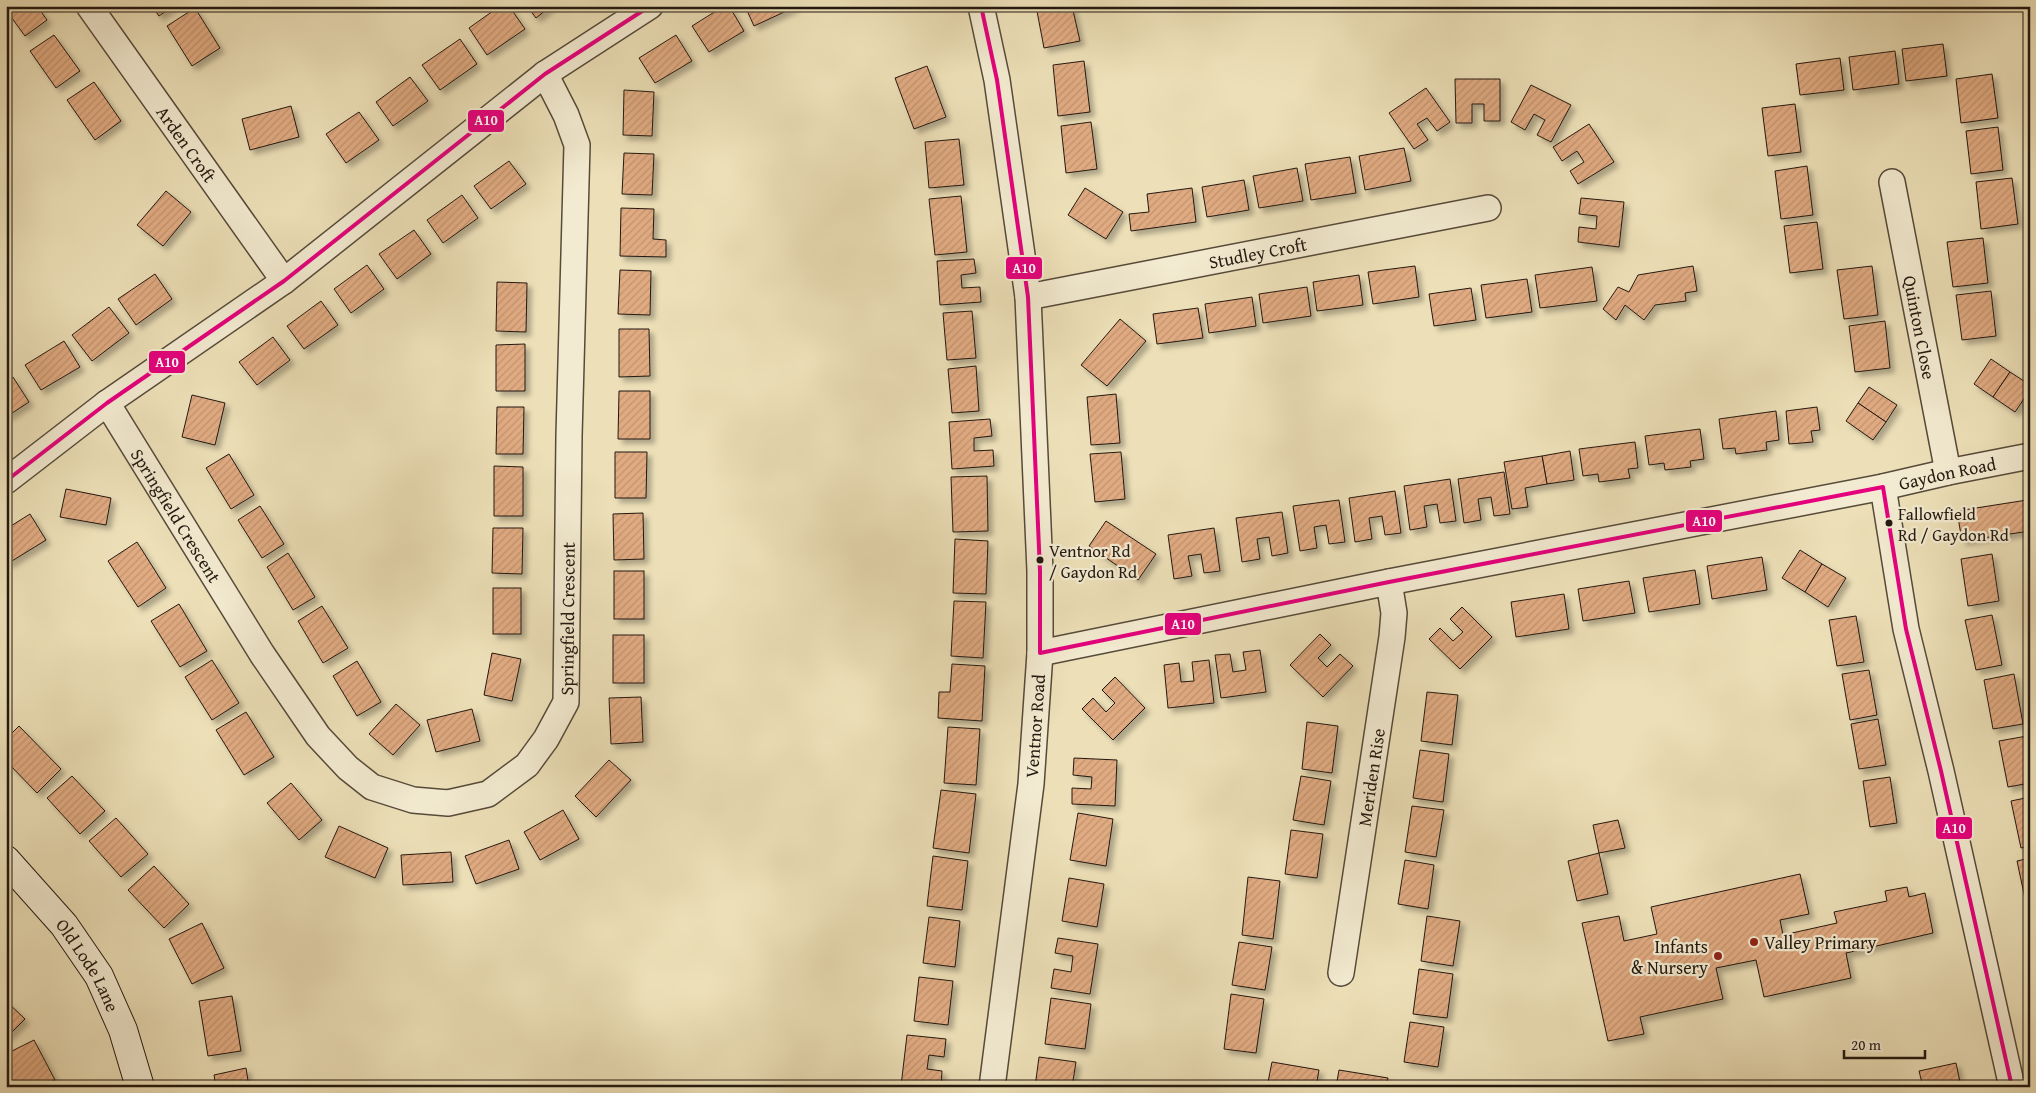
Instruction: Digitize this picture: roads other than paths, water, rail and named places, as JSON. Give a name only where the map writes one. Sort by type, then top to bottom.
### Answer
[{"type":"street","name":"Arden Croft","points":[[89,6],[284,281]]},
{"type":"street","points":[[6,481],[107,403],[284,281],[545,74],[650,6]]},
{"type":"street","name":"Ventnor Road","points":[[981,6],[997,80],[1028,297],[1040,571],[1040,653],[1031,784],[992,1087]]},
{"type":"street","name":"Springfield Crescent","points":[[107,403],[262,654],[318,736],[348,768],[372,787],[414,800],[448,803],[488,794],[528,765],[546,739],[566,702],[577,145],[566,115],[545,74]]},
{"type":"street","name":"Quinton Close","points":[[1892,182],[1948,472]]},
{"type":"street","name":"Studley Croft","points":[[1028,297],[1488,208]]},
{"type":"street","name":"Gaydon Road","points":[[1040,653],[1389,582],[1883,487],[2030,456]]},
{"type":"street","points":[[1883,487],[1906,629],[1941,771],[2012,1087]]},
{"type":"street","name":"Meriden Rise","points":[[1341,973],[1392,637],[1394,613],[1389,582]]},
{"type":"street","name":"Old Lode Lane","points":[[8,865],[64,926],[99,976],[123,1030],[140,1087]]},
{"type":"place","name":"Fallowfield Rd / Gaydon Rd","points":[[1889,523]]},
{"type":"place","name":"Ventnor Rd / Gaydon Rd","points":[[1040,560]]},
{"type":"place","name":"Valley Primary","points":[[1754,942]]},
{"type":"place","name":"Infants & Nursery","points":[[1718,956]]}]
